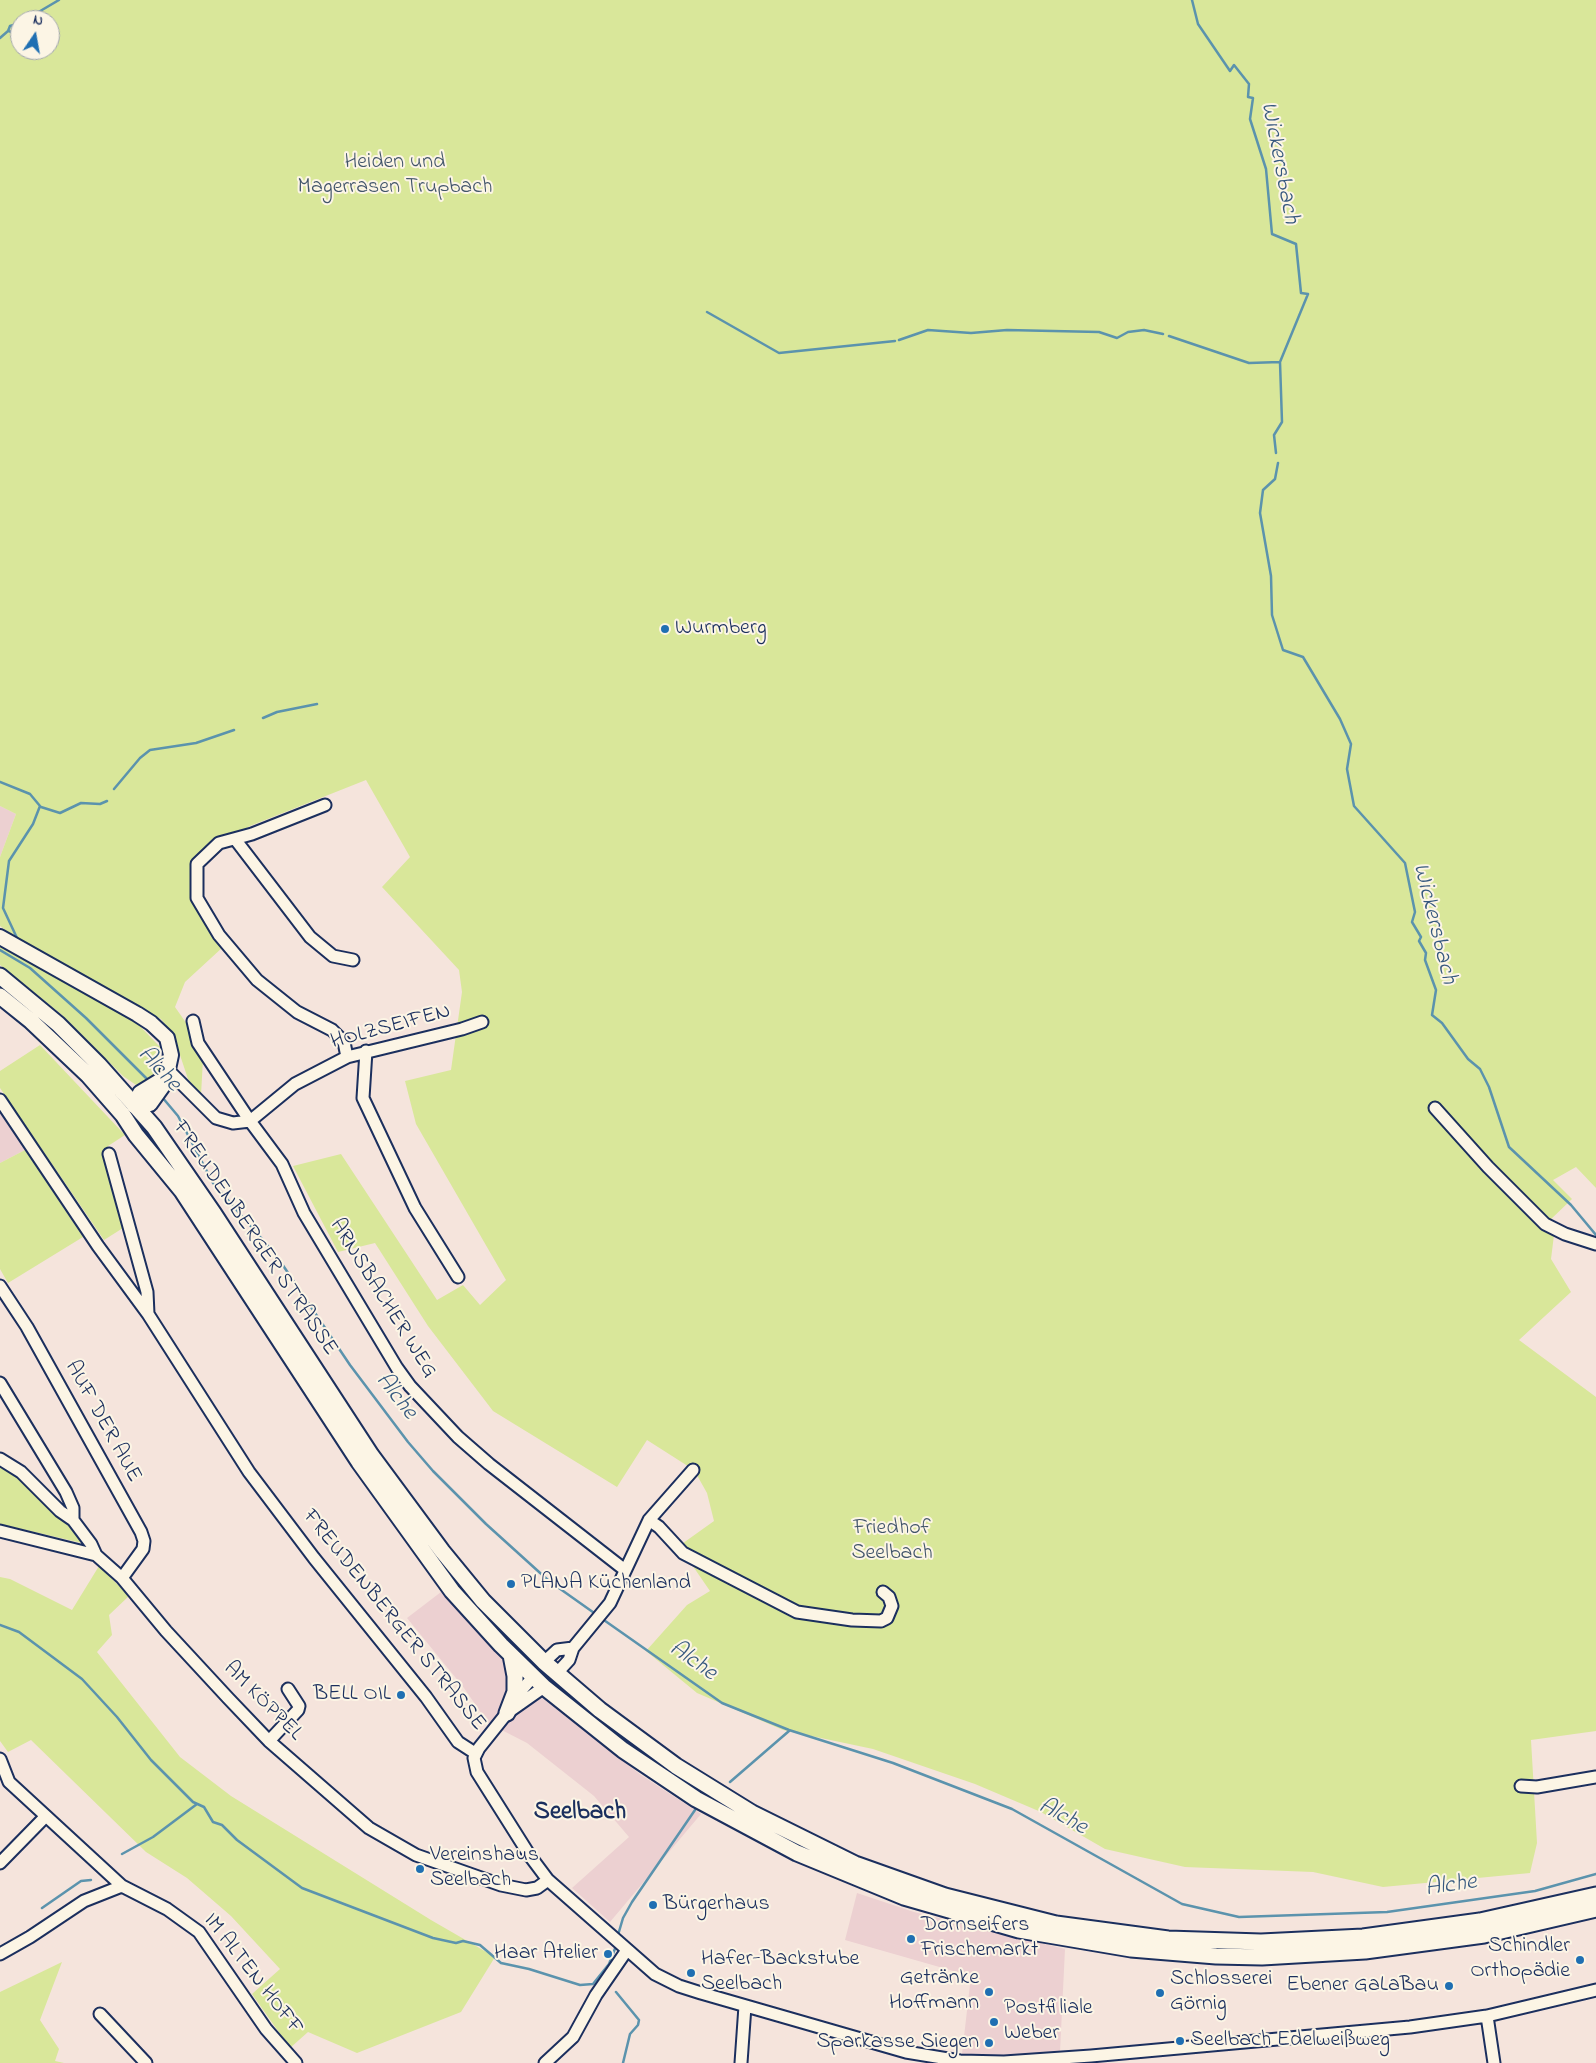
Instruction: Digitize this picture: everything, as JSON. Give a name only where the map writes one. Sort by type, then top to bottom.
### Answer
[{"type":"main road","name":"FREUDENBERGER STRASSE","points":[[0,976],[58,1024],[99,1065],[359,1462],[452,1591],[511,1656],[539,1682],[666,1781],[797,1853],[904,1897],[981,1921],[1054,1938],[1168,1953],[1253,1956],[1310,1955],[1426,1944],[1531,1925],[1596,1909]]},
{"type":"main road","name":"FREUDENBERGER STRASSE","points":[[0,996],[62,1049],[128,1110],[154,1127],[184,1168],[371,1455],[401,1497],[483,1601],[557,1674],[676,1766],[752,1814],[864,1867],[945,1896],[1020,1916],[1094,1930],[1168,1939],[1215,1942],[1307,1941],[1422,1931],[1536,1910],[1596,1895]]},
{"type":"main road","points":[[510,1707],[515,1676],[511,1656]]},
{"type":"main road","points":[[539,1682],[544,1662]]},
{"type":"main road","points":[[539,1682],[557,1674]]},
{"type":"street","points":[[325,805],[219,844],[196,864],[197,898],[219,935],[257,980],[297,1012],[332,1030],[344,1042],[347,1056]]},
{"type":"street","points":[[235,839],[310,937],[333,956],[353,960]]},
{"type":"street","points":[[0,937],[151,1023],[167,1038],[172,1055],[165,1078],[149,1095],[150,1104],[128,1110]]},
{"type":"street","name":"ARNSBACHER WEG","points":[[193,1021],[198,1043],[250,1121],[282,1164],[304,1213],[397,1368],[410,1386],[458,1436],[489,1464],[625,1570]]},
{"type":"street","name":"HOLZSEIFEN","points":[[250,1121],[295,1084],[347,1056],[462,1029],[482,1022]]},
{"type":"street","points":[[366,1051],[363,1098],[415,1208],[458,1277]]},
{"type":"street","points":[[165,1078],[216,1118],[233,1122],[250,1121]]},
{"type":"street","name":"FREUDENBERGER STRASSE","points":[[0,1100],[98,1246],[148,1314],[249,1472],[284,1520],[426,1697],[458,1742],[475,1753],[474,1765],[477,1772],[530,1856],[548,1880],[655,1974],[671,1983],[897,2049],[944,2059],[1026,2062],[1091,2060],[1410,2027],[1487,2016],[1596,1990]]},
{"type":"street","points":[[1436,1108],[1488,1167],[1545,1224],[1565,1234],[1596,1244]]},
{"type":"street","name":"FREUDENBERGER STRASSE","points":[[109,1154],[147,1292],[148,1314]]},
{"type":"street","name":"AUF DER AUE","points":[[0,1286],[27,1327],[141,1532],[144,1541],[143,1549],[122,1578]]},
{"type":"street","points":[[0,1383],[66,1492],[73,1508],[74,1520]]},
{"type":"street","name":"AM KÖPPEL","points":[[0,1459],[21,1472],[60,1511],[74,1520],[91,1544],[96,1556],[122,1578],[166,1631],[269,1741],[369,1828],[401,1848],[448,1867],[514,1889],[537,1888],[548,1880]]},
{"type":"street","points":[[557,1674],[569,1660],[573,1648],[615,1594],[649,1520],[693,1470]]},
{"type":"street","points":[[649,1520],[659,1527],[683,1553],[797,1612],[852,1620],[881,1621],[887,1618],[892,1606],[892,1601],[883,1592]]},
{"type":"street","points":[[0,1530],[96,1556]]},
{"type":"street","points":[[544,1662],[557,1650],[573,1648]]},
{"type":"street","points":[[475,1753],[510,1707],[539,1682]]},
{"type":"street","points":[[269,1741],[298,1710],[299,1706],[288,1689]]},
{"type":"street","name":"IM ALTEN HOFF","points":[[0,1759],[9,1782],[122,1886],[167,1908],[198,1932],[266,2029],[296,2063]]},
{"type":"street","points":[[1521,1786],[1537,1786],[1596,1777]]},
{"type":"street","points":[[0,1863],[45,1817]]},
{"type":"street","points":[[0,1954],[30,1937],[84,1901],[122,1886]]},
{"type":"street","points":[[545,2063],[573,2037],[596,1995],[628,1950]]},
{"type":"street","points":[[741,2063],[745,2006]]},
{"type":"street","points":[[100,2014],[146,2063]]},
{"type":"street","points":[[1487,2016],[1494,2063]]},
{"type":"shaded area","points":[[0,806],[16,814],[0,857]]},
{"type":"shaded area","points":[[0,1113],[25,1150],[0,1163]]},
{"type":"shaded area","points":[[441,1592],[537,1694],[641,1775],[701,1814],[610,1922],[572,1888],[629,1837],[594,1796],[527,1743],[488,1723],[464,1688],[407,1618]]},
{"type":"shaded area","points":[[857,1893],[914,1912],[1065,1949],[1060,2052],[1006,2056],[962,2054],[971,1976],[845,1940]]},
{"type":"green space","points":[[0,0],[1596,0],[1596,1188],[1576,1167],[1553,1180],[1572,1199],[1548,1222],[1554,1235],[1551,1259],[1571,1292],[1519,1340],[1596,1397],[1596,1731],[1531,1740],[1537,1843],[1530,1873],[1383,1887],[1313,1872],[1185,1867],[1105,1849],[1041,1812],[975,1784],[873,1749],[783,1730],[697,1693],[646,1651],[687,1605],[710,1591],[679,1546],[714,1521],[707,1493],[694,1470],[647,1440],[617,1487],[493,1411],[428,1326],[375,1243],[338,1252],[293,1166],[341,1154],[437,1300],[463,1285],[480,1305],[506,1280],[416,1124],[405,1081],[451,1070],[462,992],[459,970],[382,887],[410,857],[366,780],[250,826],[193,860],[197,905],[223,947],[185,982],[175,1007],[189,1027],[203,1059],[201,1095],[188,1079],[174,1037],[161,1019],[21,941],[0,926],[0,857],[16,814],[0,806]]},
{"type":"green space","points":[[0,944],[136,1022],[161,1048],[159,1072],[136,1085],[123,1076],[61,1014],[0,965]]},
{"type":"green space","points":[[40,1045],[125,1135],[108,1146],[104,1160],[123,1228],[104,1240],[0,1088],[0,1071]]},
{"type":"green space","points":[[25,1150],[83,1237],[8,1283],[0,1269],[0,1163]]},
{"type":"green space","points":[[0,1462],[7,1464],[86,1544],[0,1524]]},
{"type":"green space","points":[[99,1566],[129,1596],[109,1615],[112,1635],[97,1652],[180,1757],[231,1796],[431,1920],[495,1957],[461,2012],[357,2053],[308,2032],[290,2048],[252,1994],[280,1969],[231,1916],[187,1878],[146,1852],[31,1740],[8,1752],[0,1741],[0,1577],[10,1579],[72,1610]]},
{"type":"green space","points":[[62,1962],[40,2020],[59,2049],[55,2061],[64,2063],[0,2063],[0,1992]]},
{"type":"waterway","points":[[42,10],[59,0]]},
{"type":"waterway","name":"Wickersbach","points":[[1192,0],[1198,24],[1230,71],[1234,65],[1249,84],[1248,97],[1253,98],[1250,119],[1266,169],[1272,234],[1296,244],[1301,293],[1308,294],[1280,362],[1282,422],[1274,435],[1276,453]]},
{"type":"waterway","points":[[0,38],[8,31],[10,26]]},
{"type":"waterway","points":[[707,312],[779,353],[895,341]]},
{"type":"waterway","points":[[899,340],[928,330],[971,333],[1007,330],[1099,332],[1117,338],[1128,332],[1144,330],[1163,334]]},
{"type":"waterway","points":[[1169,336],[1249,363],[1280,362]]},
{"type":"waterway","name":"Wickersbach","points":[[1278,463],[1275,479],[1263,490],[1260,513],[1271,576],[1272,615],[1283,650],[1303,657],[1340,719],[1351,744],[1347,769],[1354,806],[1405,863],[1415,912],[1412,922],[1421,937],[1419,941],[1426,953],[1425,960],[1436,990],[1432,1015],[1442,1023],[1468,1059],[1480,1069],[1489,1087],[1509,1147],[1571,1205],[1596,1235]]},
{"type":"waterway","points":[[263,718],[277,712],[317,704]]},
{"type":"waterway","points":[[114,789],[140,758],[150,750],[196,743],[234,730]]},
{"type":"waterway","name":"Alche","points":[[0,782],[30,794],[40,806],[33,824],[9,861],[3,908],[17,938]]},
{"type":"waterway","points":[[41,807],[60,813],[81,803],[100,804],[107,801]]},
{"type":"waterway","name":"Alche","points":[[0,950],[30,968],[86,1018],[149,1081]]},
{"type":"waterway","name":"Alche","points":[[162,1097],[178,1116],[213,1183],[276,1255],[350,1365],[408,1442],[433,1471],[486,1524],[549,1581],[597,1615]]},
{"type":"waterway","name":"Alche","points":[[601,1618],[722,1703],[789,1730],[893,1763],[1012,1809],[1182,1904],[1239,1917],[1387,1912],[1535,1891],[1596,1874]]},
{"type":"waterway","points":[[0,1625],[19,1632],[82,1679],[117,1717],[151,1760],[193,1802],[204,1807],[213,1822],[222,1825],[237,1840],[302,1888],[433,1938],[456,1943],[463,1941],[480,1945],[501,1963],[529,1969],[580,1985],[593,1984],[609,1964],[616,1946]]},
{"type":"waterway","points":[[730,1782],[789,1731]]},
{"type":"waterway","points":[[122,1854],[153,1837],[197,1804]]},
{"type":"waterway","points":[[618,1935],[623,1918],[632,1902],[695,1810]]},
{"type":"waterway","points":[[42,1908],[81,1881],[91,1880]]},
{"type":"waterway","points":[[616,1992],[639,2020],[638,2025],[630,2034],[623,2063]]},
{"type":"place","name":"Wurmberg","points":[[665,629]]},
{"type":"place","name":"PLANA Küchenland","points":[[511,1584]]},
{"type":"place","name":"BELL OIL","points":[[401,1695]]},
{"type":"place","name":"Vereinshaus Seelbach","points":[[420,1869]]},
{"type":"place","name":"Bürgerhaus","points":[[653,1905]]},
{"type":"place","name":"Dornseifers Frischemarkt","points":[[911,1939]]},
{"type":"place","name":"Haar Atelier","points":[[608,1954]]},
{"type":"place","name":"Schindler Orthopädie","points":[[1580,1960]]},
{"type":"place","name":"Hafer-Backstube Seelbach","points":[[691,1973]]},
{"type":"place","name":"Ebener GaLaBau","points":[[1449,1986]]},
{"type":"place","name":"Getränke Hoffmann","points":[[989,1992]]},
{"type":"place","name":"Schlosserei Görnig","points":[[1160,1993]]},
{"type":"place","name":"Postfiliale Weber","points":[[994,2022]]},
{"type":"place","name":"Seelbach Edelweißweg","points":[[1180,2041]]},
{"type":"place","name":"Sparkasse Siegen","points":[[989,2043]]},
{"type":"district","name":"Seelbach","points":[[580,1814]]},
{"type":"park label","name":"Heiden und Magerrasen Trupbach","points":[[395,176]]},
{"type":"park label","name":"Friedhof Seelbach","points":[[892,1542]]}]
